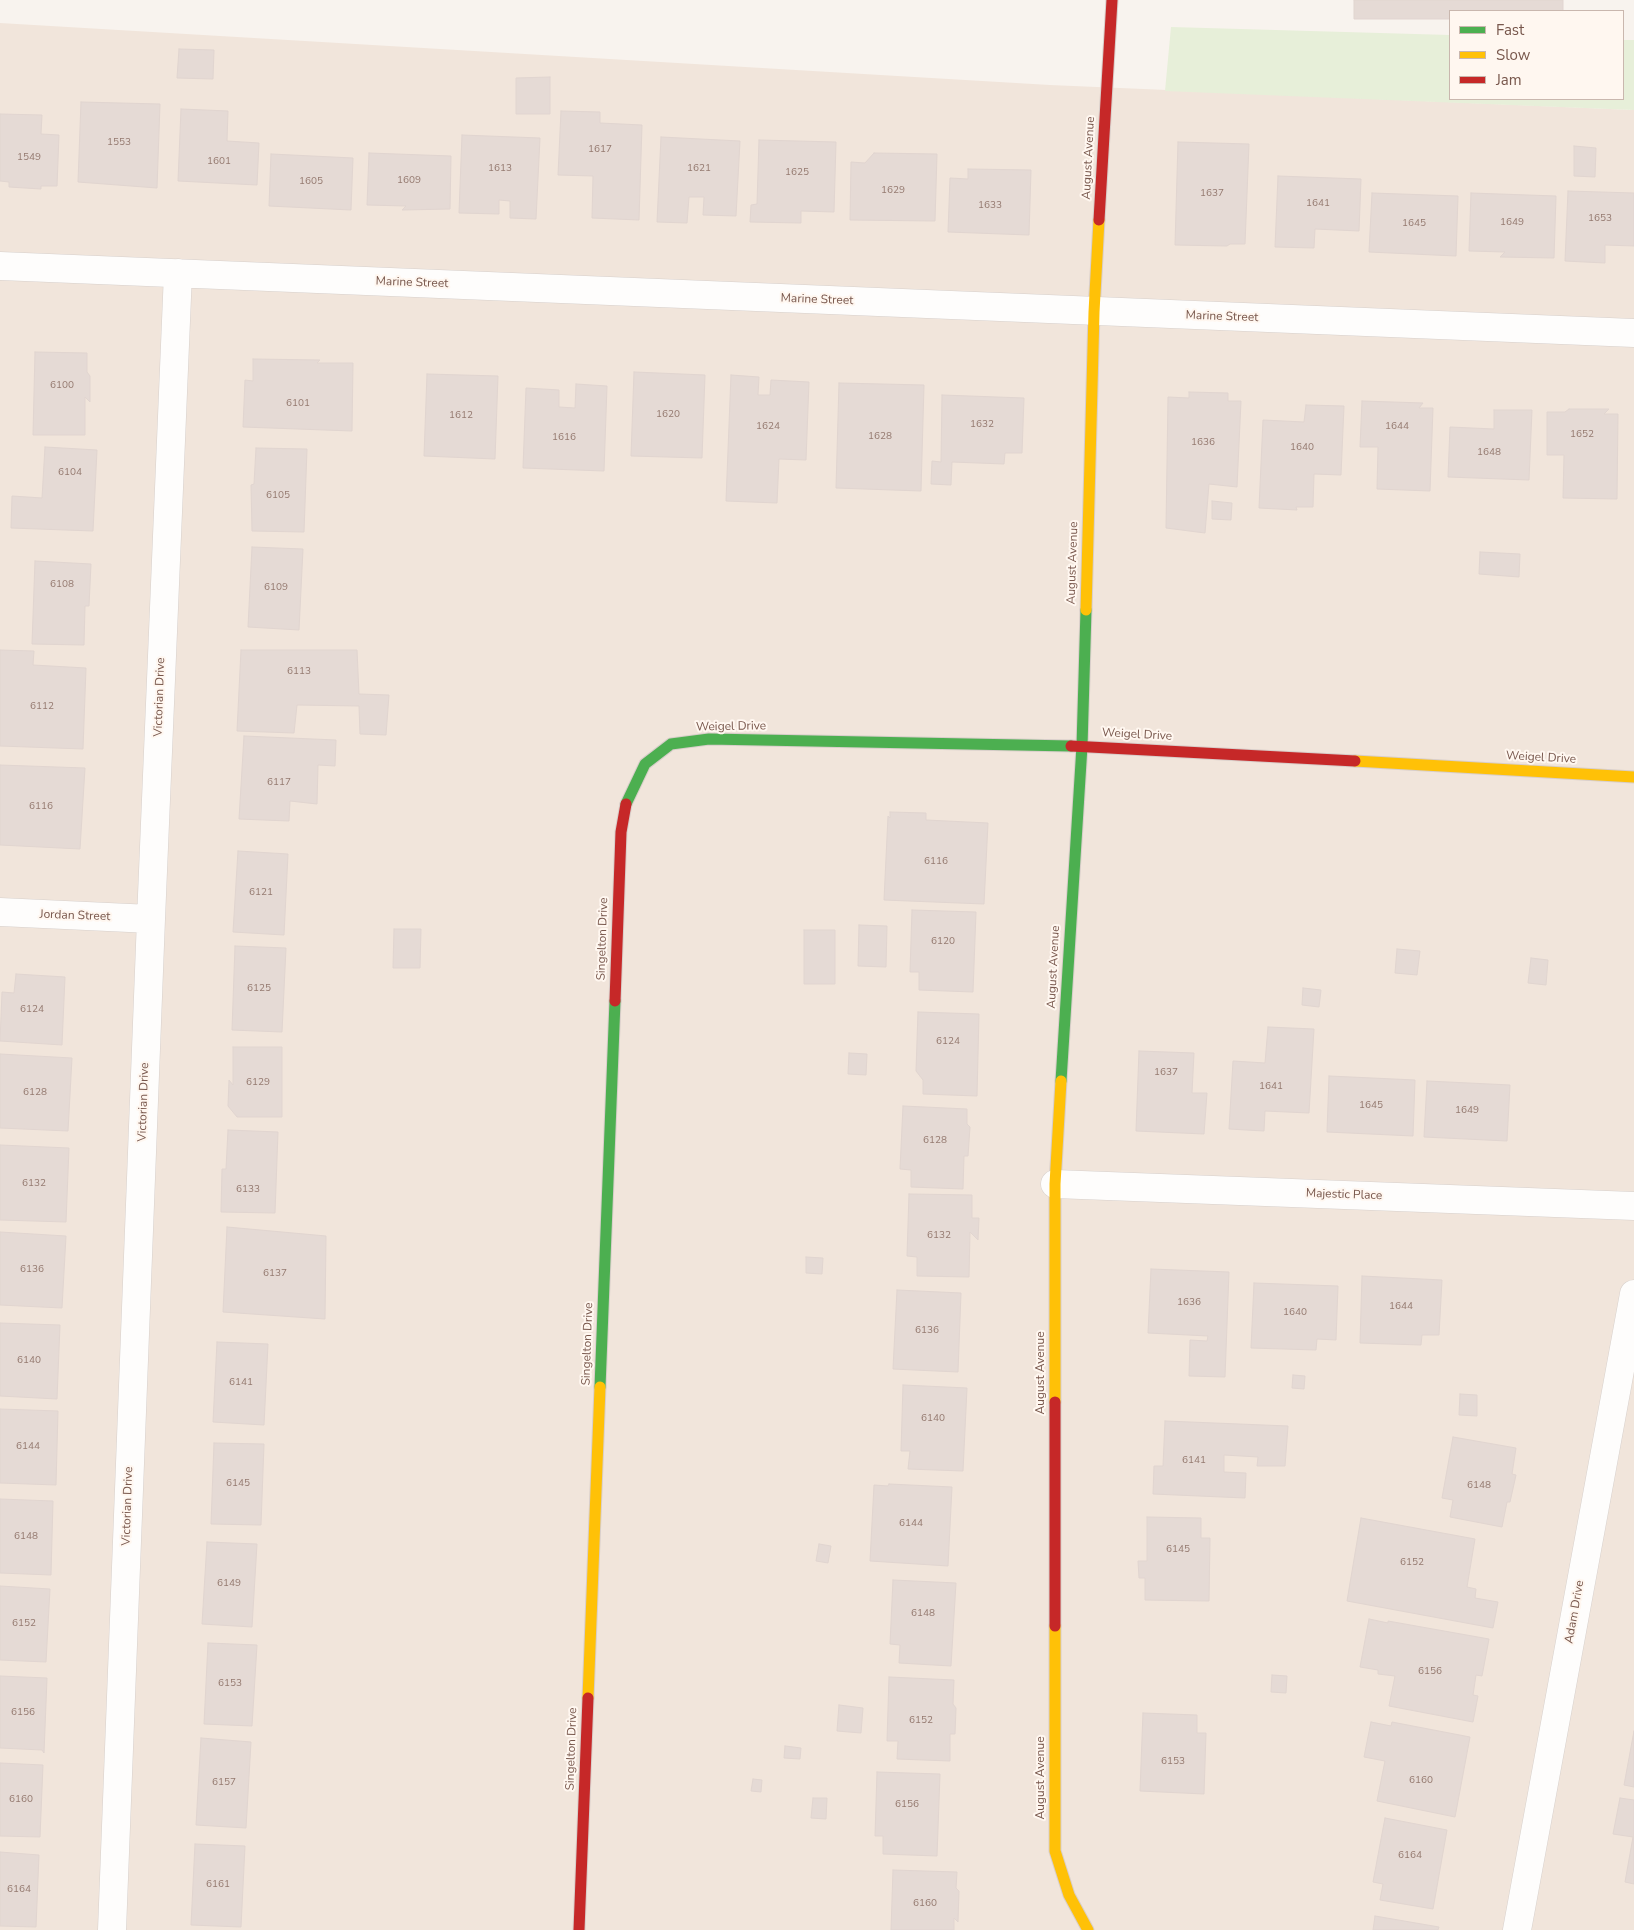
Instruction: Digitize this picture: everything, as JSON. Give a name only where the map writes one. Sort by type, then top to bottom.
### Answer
[{"type":"street","name":"August Avenue","points":[[1088,1930],[1069,1895],[1054,1851],[1055,1184],[1082,746],[1094,312],[1112,0]]},
{"type":"street","name":"Marine Street","points":[[0,266],[1634,333]]},
{"type":"street","name":"Victorian Drive","points":[[112,1930],[178,273]]},
{"type":"street","name":"Weigel Drive","points":[[645,764],[671,744],[708,738],[1082,746],[1634,777]]},
{"type":"street","name":"Singelton Drive","points":[[579,1930],[621,832],[626,801],[645,764]]},
{"type":"street","name":"Jordan Street","points":[[0,912],[151,919]]},
{"type":"street","name":"Majestic Place","points":[[1055,1184],[1634,1206]]},
{"type":"street","name":"Adam Drive","points":[[1517,1930],[1634,1294]]},
{"type":"shaded area","points":[[0,23],[1050,85],[1634,110],[1634,1930],[0,1930]]},
{"type":"green space","points":[[1171,27],[1449,35],[1449,100],[1624,100],[1624,40],[1634,40],[1634,110],[1165,91]]},
{"type":"building","points":[[1354,0],[1563,0],[1563,10],[1449,10],[1449,19],[1354,19]]},
{"type":"building","points":[[179,49],[214,50],[213,79],[177,78]]},
{"type":"building","points":[[550,77],[550,114],[516,114],[516,78]]},
{"type":"building","points":[[81,102],[160,104],[157,188],[78,182]]},
{"type":"building","points":[[181,109],[228,111],[227,141],[259,143],[257,185],[178,181]]},
{"type":"building","points":[[561,111],[600,112],[600,123],[642,125],[639,220],[592,218],[593,176],[558,175]]},
{"type":"building","points":[[0,114],[42,115],[41,134],[59,135],[57,186],[41,186],[41,189],[9,187],[9,182],[0,181]]},
{"type":"building","points":[[462,135],[540,138],[536,219],[510,218],[510,201],[499,200],[499,214],[459,213]]},
{"type":"building","points":[[661,137],[740,141],[736,216],[703,215],[704,197],[689,197],[687,223],[657,222]]},
{"type":"building","points":[[759,140],[836,142],[834,212],[801,211],[801,223],[750,222],[751,205],[757,204]]},
{"type":"building","points":[[1178,142],[1249,144],[1245,244],[1230,244],[1227,246],[1175,245]]},
{"type":"building","points":[[1574,146],[1596,148],[1595,177],[1574,176]]},
{"type":"building","points":[[369,153],[451,156],[450,209],[402,210],[406,206],[367,205]]},
{"type":"building","points":[[874,153],[937,154],[935,221],[850,220],[851,162],[865,163]]},
{"type":"building","points":[[271,154],[353,158],[351,210],[269,206]]},
{"type":"building","points":[[968,169],[1031,170],[1029,235],[948,232],[950,178],[968,179]]},
{"type":"building","points":[[1278,176],[1361,179],[1359,231],[1315,229],[1314,248],[1275,247]]},
{"type":"building","points":[[1568,191],[1634,193],[1634,246],[1605,245],[1605,263],[1565,261]]},
{"type":"building","points":[[1372,193],[1458,196],[1456,256],[1369,252]]},
{"type":"building","points":[[1471,193],[1556,196],[1554,258],[1500,257],[1505,252],[1469,251]]},
{"type":"building","points":[[35,352],[87,353],[87,372],[90,376],[90,402],[85,397],[85,435],[33,435]]},
{"type":"building","points":[[253,359],[320,360],[317,363],[353,363],[352,431],[243,427],[245,380],[253,381]]},
{"type":"building","points":[[634,372],[705,375],[702,458],[631,456]]},
{"type":"building","points":[[427,374],[498,376],[495,459],[424,456]]},
{"type":"building","points":[[731,375],[759,377],[758,395],[770,395],[771,380],[809,382],[806,460],[779,459],[777,503],[726,501]]},
{"type":"building","points":[[839,383],[924,385],[921,491],[836,488]]},
{"type":"building","points":[[576,384],[607,386],[604,471],[523,468],[526,388],[559,390],[559,407],[575,408]]},
{"type":"building","points":[[1189,392],[1228,393],[1228,401],[1241,401],[1237,487],[1209,484],[1205,533],[1166,528],[1168,397],[1189,398]]},
{"type":"building","points":[[942,395],[1024,398],[1022,453],[1005,453],[1004,464],[952,462],[951,485],[931,484],[932,461],[941,462]]},
{"type":"building","points":[[1362,401],[1423,403],[1419,408],[1433,408],[1430,491],[1377,489],[1378,447],[1360,447]]},
{"type":"building","points":[[1306,405],[1344,406],[1341,475],[1314,474],[1313,507],[1296,507],[1297,510],[1259,508],[1263,420],[1304,422]]},
{"type":"building","points":[[1569,409],[1609,409],[1604,414],[1618,414],[1617,499],[1563,498],[1564,455],[1547,455],[1547,412],[1565,412]]},
{"type":"building","points":[[1494,410],[1532,410],[1529,480],[1448,477],[1450,427],[1494,429]]},
{"type":"building","points":[[45,447],[97,450],[93,531],[11,528],[12,496],[42,498]]},
{"type":"building","points":[[256,448],[307,449],[304,532],[252,531],[251,485],[254,484]]},
{"type":"building","points":[[1212,501],[1232,503],[1231,520],[1212,519]]},
{"type":"building","points":[[252,547],[303,549],[299,630],[248,627]]},
{"type":"building","points":[[1480,552],[1520,554],[1519,577],[1479,574]]},
{"type":"building","points":[[35,561],[91,564],[89,606],[85,606],[84,645],[32,644]]},
{"type":"building","points":[[0,650],[34,651],[33,665],[86,668],[83,749],[0,746]]},
{"type":"building","points":[[241,650],[357,650],[359,694],[389,695],[386,735],[360,734],[359,706],[297,705],[294,733],[237,731]]},
{"type":"building","points":[[244,736],[336,740],[335,766],[318,765],[317,804],[290,801],[289,821],[239,819]]},
{"type":"building","points":[[0,765],[85,768],[80,849],[0,845]]},
{"type":"building","points":[[890,812],[926,813],[926,820],[988,823],[984,904],[884,900],[888,816],[890,818]]},
{"type":"building","points":[[238,851],[288,854],[284,935],[233,932]]},
{"type":"building","points":[[912,910],[976,912],[973,992],[919,990],[919,972],[910,972]]},
{"type":"building","points":[[859,925],[887,926],[886,967],[858,966]]},
{"type":"building","points":[[394,929],[421,929],[420,968],[393,968]]},
{"type":"building","points":[[804,930],[835,930],[835,984],[804,984]]},
{"type":"building","points":[[235,946],[286,948],[282,1032],[232,1030]]},
{"type":"building","points":[[1397,949],[1420,951],[1417,975],[1395,973]]},
{"type":"building","points":[[1531,958],[1548,960],[1546,985],[1528,983]]},
{"type":"building","points":[[16,974],[65,977],[62,1045],[0,1041],[2,992],[14,993]]},
{"type":"building","points":[[1303,988],[1321,990],[1319,1007],[1302,1005]]},
{"type":"building","points":[[918,1012],[979,1014],[977,1096],[923,1094],[923,1080],[916,1071]]},
{"type":"building","points":[[1268,1027],[1314,1029],[1309,1113],[1265,1111],[1264,1131],[1229,1129],[1233,1061],[1265,1063]]},
{"type":"building","points":[[233,1047],[282,1047],[282,1117],[237,1117],[228,1106],[229,1080],[233,1085]]},
{"type":"building","points":[[1139,1051],[1194,1053],[1192,1093],[1207,1093],[1204,1134],[1136,1131]]},
{"type":"building","points":[[849,1053],[867,1054],[866,1075],[848,1074]]},
{"type":"building","points":[[0,1054],[72,1058],[68,1131],[0,1128]]},
{"type":"building","points":[[1329,1076],[1415,1080],[1413,1136],[1327,1132]]},
{"type":"building","points":[[1427,1081],[1510,1085],[1507,1141],[1424,1137]]},
{"type":"building","points":[[903,1106],[967,1109],[967,1124],[970,1127],[968,1156],[964,1156],[963,1189],[911,1187],[911,1170],[900,1169]]},
{"type":"building","points":[[228,1130],[278,1132],[275,1213],[221,1212],[222,1169],[226,1169]]},
{"type":"building","points":[[0,1145],[69,1148],[66,1222],[0,1220]]},
{"type":"building","points":[[909,1194],[972,1195],[972,1218],[979,1218],[978,1240],[970,1232],[969,1277],[917,1276],[917,1257],[907,1256]]},
{"type":"building","points":[[227,1227],[326,1236],[325,1319],[223,1312]]},
{"type":"building","points":[[0,1232],[66,1236],[62,1308],[0,1305]]},
{"type":"building","points":[[806,1257],[823,1258],[822,1274],[806,1273]]},
{"type":"building","points":[[1151,1269],[1229,1272],[1225,1377],[1189,1376],[1190,1340],[1207,1341],[1208,1336],[1148,1333]]},
{"type":"building","points":[[1362,1276],[1442,1280],[1439,1335],[1422,1335],[1421,1345],[1360,1343]]},
{"type":"building","points":[[1254,1283],[1338,1286],[1336,1340],[1317,1339],[1316,1350],[1251,1348]]},
{"type":"building","points":[[897,1290],[961,1293],[958,1372],[893,1369]]},
{"type":"building","points":[[0,1323],[60,1325],[57,1399],[0,1396]]},
{"type":"building","points":[[217,1342],[268,1344],[264,1425],[213,1422]]},
{"type":"building","points":[[1293,1375],[1305,1376],[1304,1389],[1292,1388]]},
{"type":"building","points":[[903,1385],[967,1388],[963,1471],[908,1469],[910,1451],[901,1451]]},
{"type":"building","points":[[1460,1394],[1477,1395],[1477,1416],[1459,1415]]},
{"type":"building","points":[[0,1409],[58,1411],[56,1485],[0,1483]]},
{"type":"building","points":[[1165,1421],[1288,1426],[1285,1466],[1257,1466],[1258,1457],[1224,1455],[1224,1472],[1246,1473],[1245,1498],[1153,1494],[1154,1466],[1163,1466]]},
{"type":"building","points":[[1453,1437],[1516,1448],[1512,1474],[1516,1475],[1510,1502],[1507,1502],[1502,1527],[1450,1517],[1453,1500],[1442,1498]]},
{"type":"building","points":[[214,1443],[264,1444],[261,1525],[211,1524]]},
{"type":"building","points":[[889,1484],[952,1487],[948,1566],[870,1561],[874,1485],[888,1486]]},
{"type":"building","points":[[0,1499],[53,1501],[51,1575],[0,1573]]},
{"type":"building","points":[[1147,1517],[1201,1518],[1201,1538],[1210,1538],[1209,1601],[1145,1600],[1145,1578],[1139,1578],[1138,1561],[1147,1561]]},
{"type":"building","points":[[1361,1518],[1475,1539],[1467,1587],[1476,1589],[1475,1598],[1498,1602],[1493,1628],[1347,1601]]},
{"type":"building","points":[[207,1542],[257,1544],[252,1627],[202,1624]]},
{"type":"building","points":[[819,1544],[831,1546],[828,1563],[816,1561]]},
{"type":"building","points":[[893,1580],[956,1583],[951,1666],[899,1663],[900,1645],[890,1644]]},
{"type":"building","points":[[0,1586],[50,1589],[46,1662],[0,1660]]},
{"type":"building","points":[[1369,1619],[1489,1639],[1482,1676],[1476,1675],[1473,1695],[1478,1696],[1473,1722],[1389,1706],[1395,1676],[1378,1674],[1378,1670],[1360,1667]]},
{"type":"building","points":[[208,1643],[257,1645],[252,1726],[204,1724]]},
{"type":"building","points":[[1272,1675],[1287,1676],[1286,1693],[1271,1692]]},
{"type":"building","points":[[0,1676],[47,1678],[44,1753],[42,1750],[0,1748]]},
{"type":"building","points":[[889,1677],[954,1680],[955,1734],[950,1734],[950,1761],[897,1759],[898,1741],[887,1741]]},
{"type":"building","points":[[839,1705],[863,1708],[861,1733],[837,1731]]},
{"type":"building","points":[[1143,1713],[1197,1715],[1197,1733],[1206,1733],[1204,1794],[1140,1791]]},
{"type":"building","points":[[1371,1722],[1391,1726],[1392,1722],[1470,1737],[1455,1817],[1377,1801],[1385,1761],[1364,1757]]},
{"type":"building","points":[[1634,1731],[1634,1787],[1624,1785]]},
{"type":"building","points":[[201,1738],[251,1742],[246,1828],[196,1825]]},
{"type":"building","points":[[785,1746],[801,1748],[800,1759],[784,1758]]},
{"type":"building","points":[[0,1763],[43,1765],[40,1837],[0,1836]]},
{"type":"building","points":[[877,1772],[940,1774],[937,1856],[883,1854],[883,1836],[875,1836]]},
{"type":"building","points":[[753,1779],[762,1780],[761,1792],[751,1791]]},
{"type":"building","points":[[813,1798],[827,1798],[826,1819],[811,1818]]},
{"type":"building","points":[[1620,1798],[1634,1800],[1634,1884],[1625,1882],[1633,1837],[1613,1834]]},
{"type":"building","points":[[1385,1818],[1447,1830],[1433,1909],[1380,1900],[1383,1884],[1373,1882]]},
{"type":"building","points":[[195,1844],[245,1846],[241,1927],[191,1925]]},
{"type":"building","points":[[0,1852],[39,1855],[36,1927],[0,1926]]},
{"type":"building","points":[[893,1870],[957,1872],[956,1888],[959,1891],[958,1922],[954,1918],[954,1930],[891,1930]]},
{"type":"building","points":[[1375,1916],[1439,1927],[1438,1930],[1373,1930]]},
{"type":"traffic: fast","points":[[1061,1081],[1082,746],[1086,610]]},
{"type":"traffic: fast","points":[[626,804],[645,764],[671,744],[709,739],[1071,746]]},
{"type":"traffic: fast","points":[[600,1387],[615,1001]]},
{"type":"traffic: slow","points":[[1086,610],[1094,312],[1099,220]]},
{"type":"traffic: slow","points":[[1355,761],[1634,777]]},
{"type":"traffic: slow","points":[[1055,1402],[1055,1184],[1061,1081]]},
{"type":"traffic: slow","points":[[588,1698],[600,1387]]},
{"type":"traffic: slow","points":[[1055,1626],[1055,1851],[1069,1895],[1088,1930]]},
{"type":"traffic: jam","points":[[1099,220],[1112,0]]},
{"type":"traffic: jam","points":[[1071,746],[1355,761]]},
{"type":"traffic: jam","points":[[615,1001],[621,832],[626,804]]},
{"type":"traffic: jam","points":[[1055,1402],[1055,1626]]},
{"type":"traffic: jam","points":[[579,1930],[588,1698]]}]
